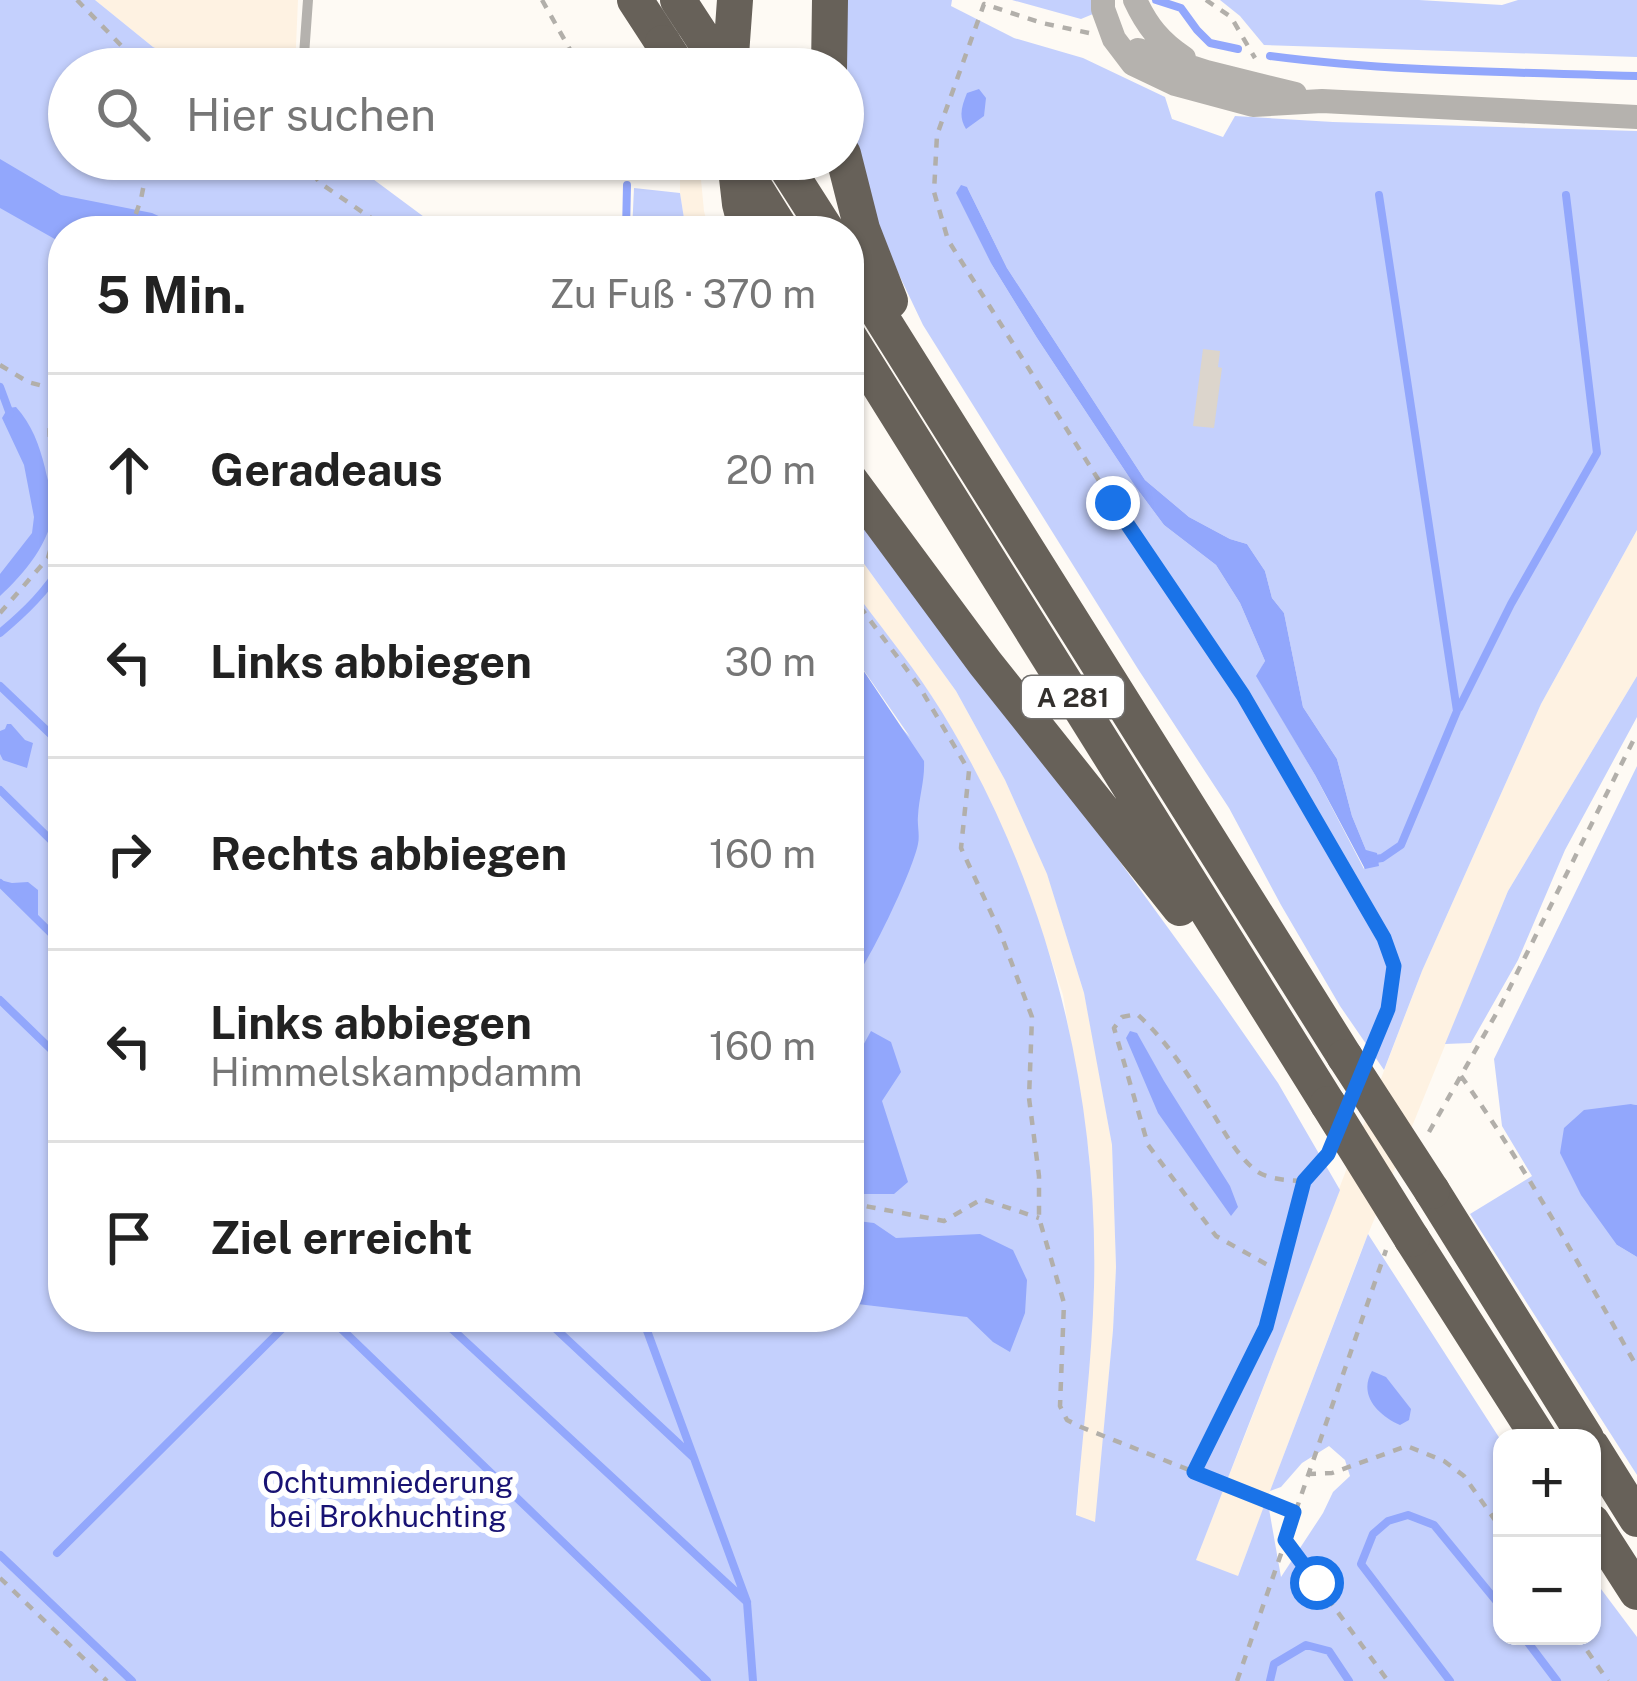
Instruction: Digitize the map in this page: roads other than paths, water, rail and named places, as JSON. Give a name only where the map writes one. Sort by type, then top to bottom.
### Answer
[{"type":"highway","points":[[635,0],[666,48]]},
{"type":"highway","points":[[678,0],[711,48]]},
{"type":"highway","points":[[729,48],[735,0]]},
{"type":"highway","points":[[829,48],[830,0]]},
{"type":"highway","points":[[738,180],[740,204],[755,216]]},
{"type":"highway","points":[[794,180],[817,216]]},
{"type":"highway","points":[[850,180],[859,216]]},
{"type":"highway","points":[[864,234],[890,301],[956,433]]},
{"type":"highway","name":"A 281","points":[[864,289],[1359,1053],[1432,1191],[1580,1429]]},
{"type":"highway","name":"A 281","points":[[864,362],[1296,1058],[1533,1429]]},
{"type":"highway","points":[[864,499],[985,663],[1296,1058]]},
{"type":"highway","points":[[1601,1462],[1637,1519]]},
{"type":"highway","points":[[1601,1536],[1637,1592]]},
{"type":"street","points":[[1103,0],[1114,39],[1133,64],[1175,84],[1253,106],[1322,101],[1637,117]]},
{"type":"street","points":[[1135,0],[1163,44],[1206,72]]},
{"type":"street","points":[[1114,39],[1158,58],[1322,101]]},
{"type":"lane","points":[[305,48],[308,0]]},
{"type":"water","points":[[979,89],[986,98],[984,116],[966,129],[961,115],[964,102],[967,93]]},
{"type":"water","points":[[0,159],[61,195],[158,216],[48,216],[48,235],[0,208]]},
{"type":"water","points":[[961,185],[967,187],[1007,268],[1145,480],[1189,517],[1247,544],[1265,571],[1272,598],[1284,613],[1303,707],[1337,759],[1352,816],[1366,850],[1377,853],[1379,866],[1365,869],[1256,676],[1265,661],[1240,603],[1216,565],[1164,525],[1135,486],[992,265],[956,193]]},
{"type":"water","points":[[16,407],[37,443],[48,482],[48,531],[27,567],[0,596],[0,574],[32,533],[34,517],[24,465],[2,418],[8,408]]},
{"type":"water","points":[[864,671],[924,761],[919,841],[864,964]]},
{"type":"water","points":[[7,724],[33,743],[27,768],[3,760],[0,754],[0,731]]},
{"type":"water","points":[[28,882],[38,890],[38,920],[0,883]]},
{"type":"water","points":[[871,1031],[891,1042],[901,1072],[882,1101],[908,1182],[894,1194],[864,1194],[864,1044]]},
{"type":"water","points":[[1130,1031],[1137,1033],[1230,1186],[1238,1207],[1231,1216],[1158,1113],[1126,1038]]},
{"type":"water","points":[[1637,1105],[1637,1257],[1617,1245],[1581,1195],[1560,1153],[1564,1128],[1584,1110]]},
{"type":"water","points":[[864,1222],[896,1238],[980,1234],[1013,1250],[1027,1280],[1025,1313],[1010,1352],[967,1317],[864,1305]]},
{"type":"water","points":[[1372,1371],[1386,1377],[1411,1409],[1409,1420],[1400,1425],[1373,1403],[1367,1388]]},
{"type":"waterway","points":[[1156,0],[1181,8],[1210,43],[1238,49]]},
{"type":"waterway","points":[[1270,56],[1407,68],[1637,76]]},
{"type":"waterway","points":[[626,216],[627,185]]},
{"type":"waterway","points":[[1369,860],[1382,858],[1401,845],[1457,711],[1379,195]]},
{"type":"waterway","points":[[1459,708],[1511,604],[1597,453],[1566,195]]},
{"type":"waterway","points":[[0,387],[10,414]]},
{"type":"waterway","points":[[0,633],[48,585]]},
{"type":"waterway","points":[[0,686],[48,732]]},
{"type":"waterway","points":[[0,790],[48,837]]},
{"type":"waterway","points":[[0,883],[48,930]]},
{"type":"waterway","points":[[0,1000],[48,1046]]},
{"type":"waterway","points":[[57,1553],[279,1332]]},
{"type":"waterway","points":[[345,1332],[707,1681]]},
{"type":"waterway","points":[[455,1332],[747,1602]]},
{"type":"waterway","points":[[559,1332],[693,1457]]},
{"type":"waterway","points":[[648,1332],[747,1602],[753,1681]]},
{"type":"waterway","points":[[1450,1681],[1361,1564],[1373,1534],[1388,1521],[1408,1515],[1434,1525],[1493,1597]]},
{"type":"waterway","points":[[0,1555],[132,1681]]},
{"type":"waterway","points":[[1270,1681],[1274,1664],[1306,1645],[1329,1651],[1349,1681]]},
{"type":"waterway","points":[[1530,1645],[1557,1681]]},
{"type":"park label","name":"Ochtumniederung bei Brokhuchting","points":[[388,1499]]}]
